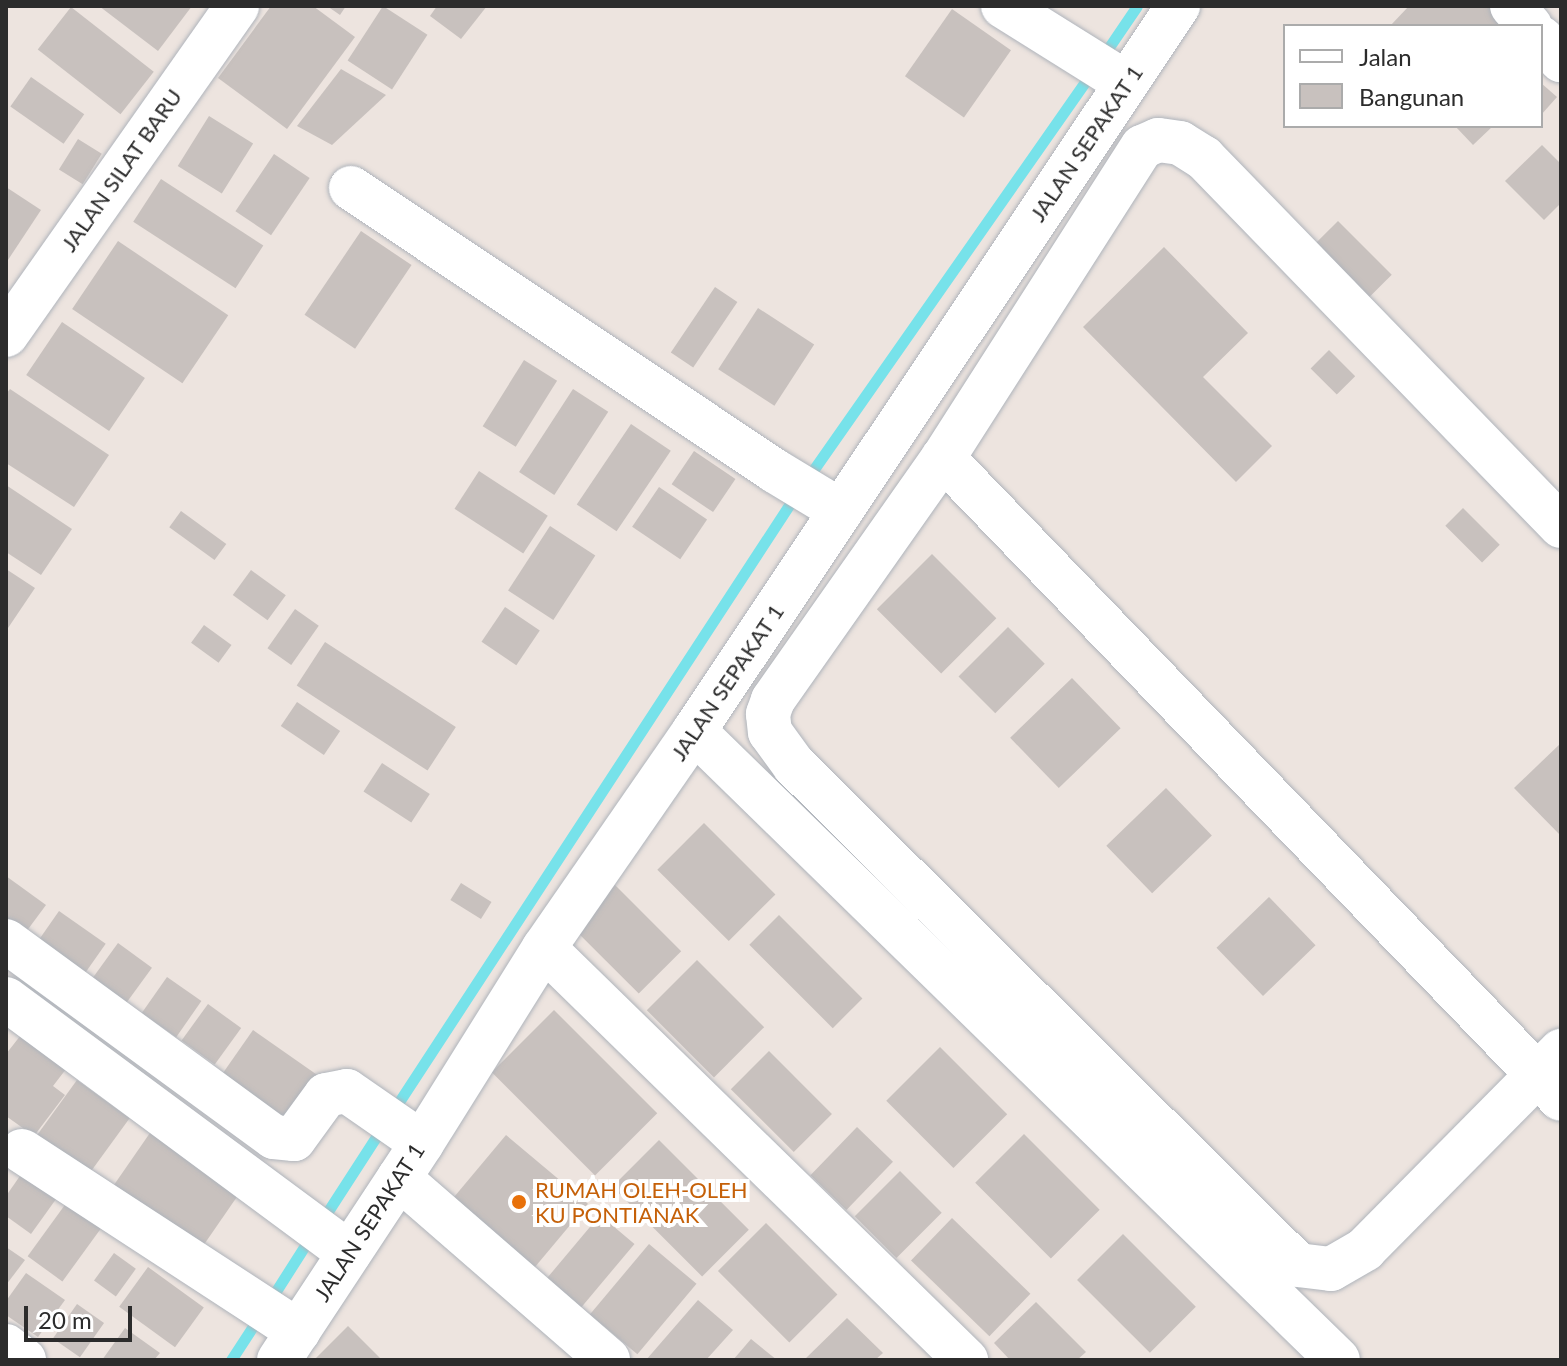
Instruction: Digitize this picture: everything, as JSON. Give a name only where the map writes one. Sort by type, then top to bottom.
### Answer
[{"type":"street","name":"JALAN SILAT BARU","points":[[11,314],[237,6]]},
{"type":"street","points":[[1003,6],[1100,67]]},
{"type":"street","name":"JALAN SEPAKAT 1","points":[[270,1324],[323,1234],[544,948],[694,731],[828,503],[1100,67],[1178,6]]},
{"type":"street","points":[[1512,6],[1528,24]]},
{"type":"street","points":[[1543,40],[1561,60]]},
{"type":"street","points":[[943,458],[1553,1075],[1365,1249],[1331,1269],[1298,1265],[794,765],[770,732],[768,714],[773,700],[943,458],[1142,147],[1158,140],[1180,143],[1204,158],[1561,526]]},
{"type":"street","points":[[351,188],[775,471],[828,503]]},
{"type":"street","points":[[694,731],[1338,1360]]},
{"type":"street","points":[[6,941],[274,1137],[294,1139],[326,1095],[347,1091],[397,1138],[608,1360]]},
{"type":"street","points":[[544,948],[966,1360]]},
{"type":"street","points":[[6,999],[323,1234]]},
{"type":"street","points":[[22,1151],[270,1324]]},
{"type":"street","points":[[6,1346],[24,1360]]},
{"type":"building","points":[[99,6],[192,6],[158,51]]},
{"type":"building","points":[[271,6],[313,6],[355,37],[287,129],[218,78]]},
{"type":"building","points":[[327,6],[346,6],[340,15]]},
{"type":"building","points":[[383,6],[427,35],[392,89],[348,61]]},
{"type":"building","points":[[437,6],[487,6],[461,39],[430,16]]},
{"type":"building","points":[[1409,6],[1498,6],[1503,24],[1392,24]]},
{"type":"building","points":[[71,7],[154,72],[120,114],[38,50]]},
{"type":"building","points":[[952,9],[1011,50],[964,117],[905,76]]},
{"type":"building","points":[[341,69],[386,95],[332,145],[297,126]]},
{"type":"building","points":[[31,77],[84,114],[64,144],[10,106]]},
{"type":"building","points":[[1543,85],[1557,97],[1543,113]]},
{"type":"building","points":[[209,116],[253,144],[222,194],[178,166]]},
{"type":"building","points":[[1457,128],[1491,128],[1473,145]]},
{"type":"building","points":[[78,139],[102,154],[83,184],[59,170]]},
{"type":"building","points":[[1542,145],[1561,164],[1561,203],[1544,220],[1505,181]]},
{"type":"building","points":[[274,154],[310,178],[271,235],[235,211]]},
{"type":"building","points":[[161,179],[263,245],[236,288],[133,222]]},
{"type":"building","points":[[6,187],[41,210],[6,263]]},
{"type":"building","points":[[1338,221],[1392,275],[1368,298],[1315,244]]},
{"type":"building","points":[[361,231],[412,265],[355,349],[305,315]]},
{"type":"building","points":[[118,241],[228,315],[182,383],[72,309]]},
{"type":"building","points":[[1164,247],[1248,333],[1203,377],[1272,446],[1236,482],[1083,327]]},
{"type":"building","points":[[715,287],[737,302],[693,368],[671,352]]},
{"type":"building","points":[[758,308],[814,344],[774,406],[718,369]]},
{"type":"building","points":[[62,322],[145,378],[109,431],[26,375]]},
{"type":"building","points":[[1329,350],[1355,376],[1337,395],[1311,368]]},
{"type":"building","points":[[524,360],[557,381],[516,447],[483,426]]},
{"type":"building","points":[[10,389],[109,455],[74,507],[6,463],[6,394]]},
{"type":"building","points":[[573,389],[608,412],[554,495],[519,472]]},
{"type":"building","points":[[631,424],[671,451],[617,531],[577,504]]},
{"type":"building","points":[[694,451],[735,479],[713,512],[672,484]]},
{"type":"building","points":[[479,471],[548,516],[523,553],[454,509]]},
{"type":"building","points":[[6,485],[72,529],[41,575],[6,552]]},
{"type":"building","points":[[659,487],[707,519],[680,559],[632,527]]},
{"type":"building","points":[[1463,508],[1500,545],[1482,562],[1445,526]]},
{"type":"building","points":[[181,511],[226,544],[215,560],[169,527]]},
{"type":"building","points":[[550,526],[595,555],[553,620],[508,591]]},
{"type":"building","points":[[932,554],[996,618],[941,674],[877,609]]},
{"type":"building","points":[[6,569],[35,588],[6,631]]},
{"type":"building","points":[[251,570],[286,595],[268,620],[233,595]]},
{"type":"building","points":[[505,607],[540,630],[516,665],[482,642]]},
{"type":"building","points":[[295,609],[319,626],[291,665],[267,648]]},
{"type":"building","points":[[204,625],[232,645],[219,663],[191,643]]},
{"type":"building","points":[[1008,627],[1045,664],[995,713],[959,676]]},
{"type":"building","points":[[325,642],[456,727],[428,771],[297,686]]},
{"type":"building","points":[[1072,678],[1121,728],[1059,788],[1010,738]]},
{"type":"building","points":[[297,702],[340,731],[324,755],[281,726]]},
{"type":"building","points":[[1561,743],[1561,836],[1514,788]]},
{"type":"building","points":[[382,763],[430,794],[411,823],[363,792]]},
{"type":"building","points":[[1166,788],[1212,835],[1152,893],[1106,846]]},
{"type":"building","points":[[704,823],[775,894],[729,941],[657,870]]},
{"type":"building","points":[[6,876],[46,905],[23,936],[6,923]]},
{"type":"building","points":[[461,883],[492,902],[481,919],[450,900]]},
{"type":"building","points":[[614,884],[681,951],[639,994],[572,926]]},
{"type":"building","points":[[1269,897],[1316,945],[1263,996],[1216,948]]},
{"type":"building","points":[[59,911],[106,944],[84,975],[37,942]]},
{"type":"building","points":[[779,915],[862,998],[833,1028],[749,945]]},
{"type":"building","points":[[118,943],[152,968],[126,1004],[92,979]]},
{"type":"building","points":[[697,960],[764,1027],[714,1077],[647,1010]]},
{"type":"building","points":[[167,977],[201,1001],[176,1037],[142,1013]]},
{"type":"building","points":[[208,1004],[241,1028],[215,1065],[182,1040]]},
{"type":"building","points":[[554,1010],[657,1113],[595,1175],[492,1072]]},
{"type":"building","points":[[28,1026],[73,1060],[53,1086],[65,1095],[34,1136],[6,1116],[6,1054]]},
{"type":"building","points":[[253,1030],[323,1079],[284,1134],[215,1085]]},
{"type":"building","points":[[940,1047],[1007,1114],[953,1168],[886,1101]]},
{"type":"building","points":[[769,1051],[832,1114],[794,1152],[731,1089]]},
{"type":"building","points":[[77,1080],[130,1118],[88,1175],[36,1137]]},
{"type":"building","points":[[857,1127],[893,1162],[846,1210],[810,1175]]},
{"type":"building","points":[[152,1130],[241,1191],[203,1246],[107,1195]]},
{"type":"building","points":[[1024,1134],[1100,1210],[1051,1258],[975,1183]]},
{"type":"building","name":"RUMAH OLEH-OLEH KU PONTIANAK","points":[[506,1135],[588,1204],[533,1270],[451,1201]]},
{"type":"building","points":[[659,1140],[749,1230],[702,1276],[612,1187]]},
{"type":"building","points":[[29,1163],[64,1188],[31,1234],[6,1216],[6,1196]]},
{"type":"building","points":[[900,1171],[942,1213],[896,1258],[855,1216]]},
{"type":"building","points":[[67,1202],[102,1227],[62,1281],[28,1256]]},
{"type":"building","points":[[600,1215],[634,1244],[573,1317],[539,1288]]},
{"type":"building","points":[[952,1218],[1030,1294],[989,1336],[911,1260]]},
{"type":"building","points":[[766,1223],[837,1294],[789,1343],[718,1271]]},
{"type":"building","points":[[1123,1234],[1196,1307],[1150,1353],[1077,1280]]},
{"type":"building","points":[[649,1244],[696,1284],[637,1354],[590,1314]]},
{"type":"building","points":[[6,1247],[25,1260],[6,1285]]},
{"type":"building","points":[[114,1253],[136,1269],[116,1296],[94,1281]]},
{"type":"building","points":[[148,1267],[204,1308],[175,1347],[119,1307]]},
{"type":"building","points":[[26,1273],[65,1300],[38,1337],[6,1315],[6,1301]]},
{"type":"building","points":[[698,1300],[733,1330],[706,1360],[646,1360]]},
{"type":"building","points":[[1036,1302],[1086,1352],[1077,1360],[1010,1360],[994,1343]]},
{"type":"building","points":[[77,1304],[104,1323],[80,1357],[53,1338]]},
{"type":"building","points":[[847,1318],[883,1353],[875,1360],[804,1360]]},
{"type":"building","points":[[348,1326],[382,1360],[314,1360]]},
{"type":"building","points":[[125,1328],[160,1353],[154,1360],[102,1360]]},
{"type":"building","points":[[751,1339],[777,1360],[733,1360]]},
{"type":"waterway","points":[[1103,56],[1137,6]]},
{"type":"waterway","points":[[807,479],[1093,70]]},
{"type":"waterway","points":[[393,1111],[797,493]]},
{"type":"waterway","points":[[321,1222],[383,1126]]},
{"type":"waterway","points":[[269,1302],[311,1236]]},
{"type":"waterway","points":[[231,1360],[259,1317]]},
{"type":"place","name":"RUMAH OLEH-OLEH KU PONTIANAK","points":[[519,1202]]}]
